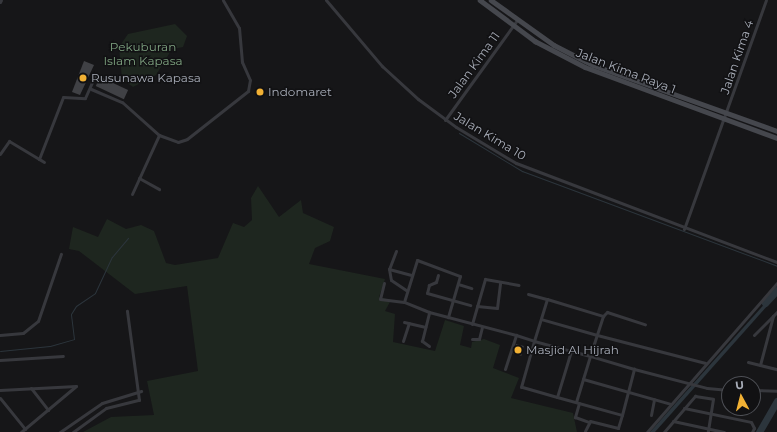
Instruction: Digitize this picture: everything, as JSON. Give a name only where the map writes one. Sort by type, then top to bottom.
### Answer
[{"type":"main road","name":"Jalan Kima Raya 1","points":[[480,0],[513,27],[596,72],[777,138]]},
{"type":"main road","points":[[491,0],[554,45],[607,70],[777,131]]},
{"type":"street","points":[[90,89],[122,102],[159,135],[181,142],[248,91],[250,80],[242,62],[239,28],[223,0]]},
{"type":"street","name":"Jalan Kima 10","points":[[326,0],[382,66],[445,120],[526,168],[684,229],[777,262]]},
{"type":"street","name":"Jalan Kima 4","points":[[724,119],[766,0]]},
{"type":"street","name":"Jalan Kima 11","points":[[445,120],[517,20]]},
{"type":"street","points":[[39,159],[63,97],[85,98],[90,89],[94,76]]},
{"type":"street","points":[[684,229],[724,119]]},
{"type":"street","points":[[132,194],[159,135]]},
{"type":"street","points":[[0,154],[9,141],[44,162]]},
{"type":"street","points":[[140,178],[159,189]]},
{"type":"street","points":[[396,251],[390,269],[391,280],[406,290]]},
{"type":"street","points":[[0,335],[23,333],[38,322],[61,254]]},
{"type":"street","points":[[404,302],[406,290],[418,260],[459,276],[448,317]]},
{"type":"street","points":[[390,269],[411,275]]},
{"type":"street","points":[[438,275],[427,292],[470,305]]},
{"type":"street","points":[[472,324],[483,280],[518,286]]},
{"type":"street","points":[[477,306],[497,308],[500,282]]},
{"type":"street","points":[[647,432],[705,363],[777,282]]},
{"type":"street","points":[[384,283],[380,299],[404,302],[429,312],[634,369],[697,385],[721,389]]},
{"type":"street","points":[[458,284],[471,288]]},
{"type":"street","points":[[528,294],[603,316]]},
{"type":"street","points":[[547,299],[521,387],[622,415]]},
{"type":"street","points":[[73,432],[106,408],[135,404],[141,391],[127,311]]},
{"type":"street","points":[[429,312],[422,342],[429,346]]},
{"type":"street","points":[[634,369],[618,428],[588,422],[575,417],[583,379],[603,316],[608,312],[645,324]]},
{"type":"street","points":[[754,335],[777,312]]},
{"type":"street","points":[[760,365],[773,316]]},
{"type":"street","points":[[541,319],[705,363]]},
{"type":"street","points":[[404,322],[425,327]]},
{"type":"street","points":[[403,341],[409,323]]},
{"type":"street","points":[[472,339],[479,338],[482,327]]},
{"type":"street","points":[[505,369],[516,335]]},
{"type":"street","points":[[557,397],[571,351]]},
{"type":"street","points":[[0,360],[63,356]]},
{"type":"street","points":[[748,362],[777,369]]},
{"type":"street","points":[[583,379],[670,404]]},
{"type":"street","points":[[0,390],[76,386],[21,432]]},
{"type":"street","points":[[31,388],[48,410]]},
{"type":"street","points":[[761,390],[777,391]]},
{"type":"street","points":[[60,432],[102,402],[141,391]]},
{"type":"street","points":[[664,432],[695,396],[713,399],[708,430]]},
{"type":"street","points":[[0,398],[25,429]]},
{"type":"street","points":[[651,415],[654,399]]},
{"type":"street","points":[[684,408],[751,422],[754,428],[752,432]]},
{"type":"street","points":[[673,421],[708,430],[724,432]]},
{"type":"street","points":[[585,431],[588,422]]},
{"type":"green space","name":"Pekuburan Islam Kapasa","points":[[175,24],[187,36],[183,47],[172,49],[156,75],[133,87],[122,79],[119,47],[128,34]]},
{"type":"green space","points":[[258,186],[279,217],[301,200],[303,213],[334,227],[330,241],[315,248],[309,264],[385,279],[379,297],[391,300],[385,311],[395,314],[393,342],[435,351],[445,320],[464,326],[460,345],[471,348],[472,342],[484,339],[500,345],[493,368],[519,378],[511,398],[573,413],[577,432],[83,432],[111,417],[154,415],[147,381],[198,371],[187,286],[135,294],[79,251],[69,249],[73,227],[98,237],[107,219],[126,229],[141,225],[154,231],[166,263],[175,265],[218,258],[233,223],[244,227],[252,220],[251,198]]},
{"type":"shaded area","points":[[777,290],[777,295],[655,432],[650,432]]},
{"type":"building","name":"Rusunawa Kapasa","points":[[84,61],[94,65],[80,95],[72,92]]},
{"type":"building","name":"Rusunawa Kapasa","points":[[100,77],[128,90],[124,99],[96,86]]},
{"type":"building","name":"Masjid Al Hijrah","points":[[516,344],[524,346],[521,356],[514,354]]},
{"type":"waterway","points":[[459,133],[522,171],[777,266]]},
{"type":"waterway","points":[[0,351],[50,346],[74,339],[71,314],[76,306],[95,293],[112,257],[128,238]]},
{"type":"waterway","points":[[765,303],[777,290]]},
{"type":"waterway","points":[[759,432],[777,401]]},
{"type":"place","name":"Rusunawa Kapasa","points":[[83,78]]},
{"type":"place","name":"Indomaret","points":[[260,92]]},
{"type":"place","name":"Masjid Al Hijrah","points":[[518,350]]}]
